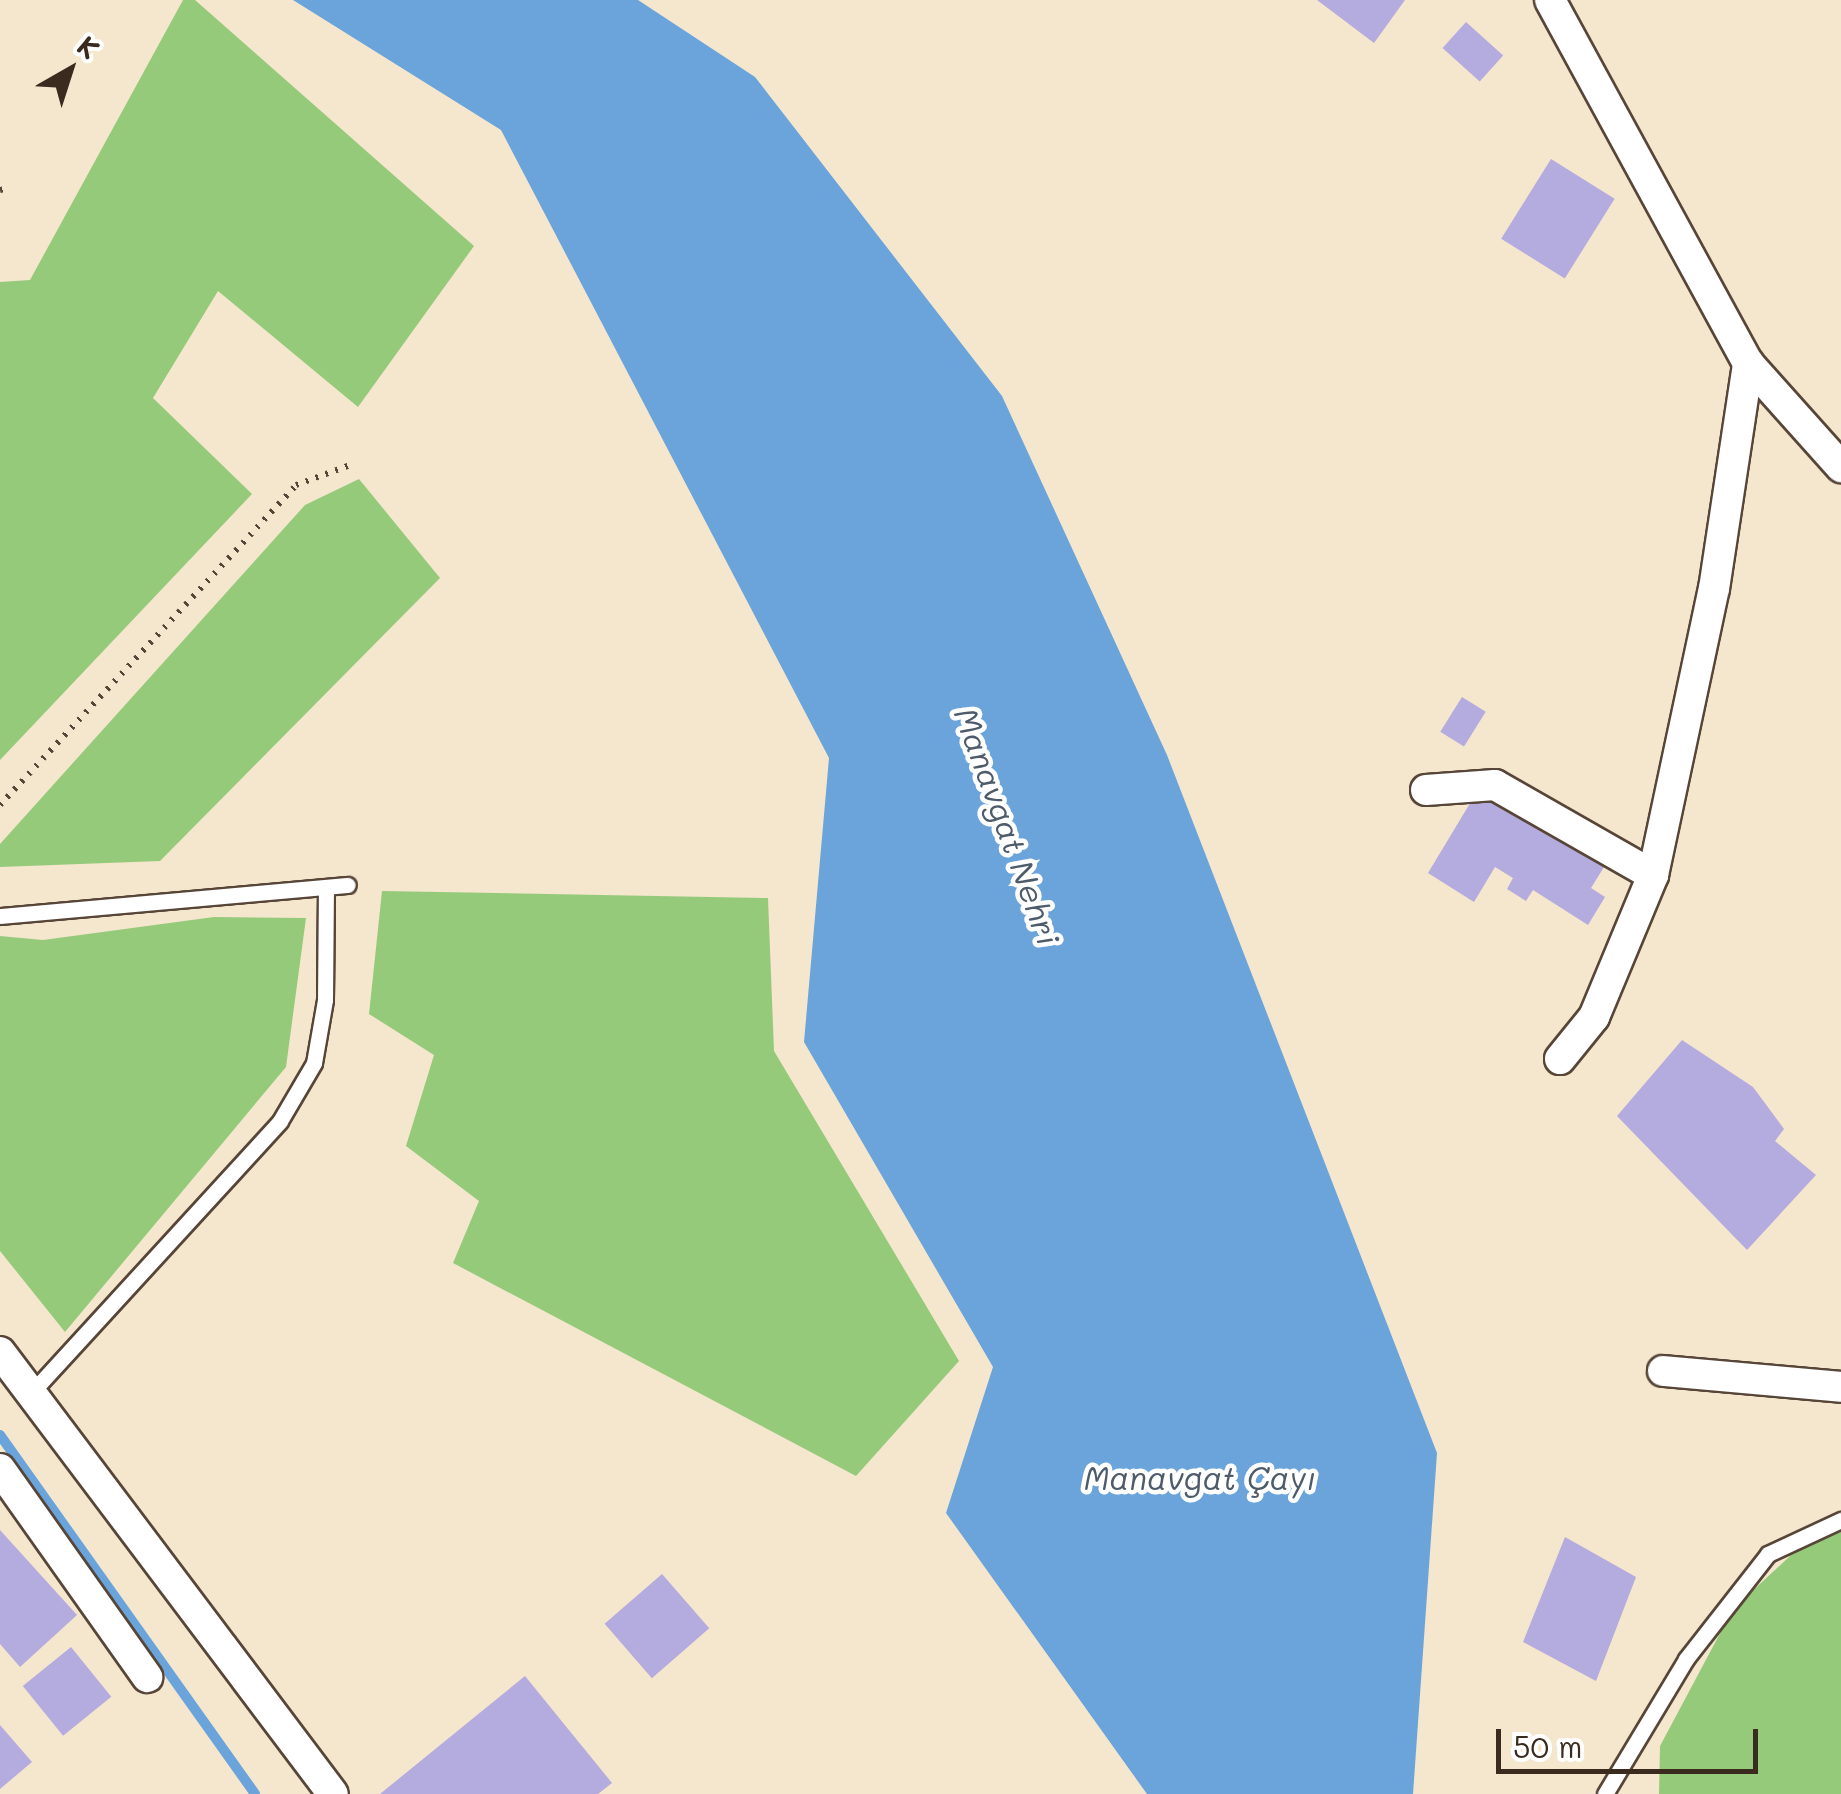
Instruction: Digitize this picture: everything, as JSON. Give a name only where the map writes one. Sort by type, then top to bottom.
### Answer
[{"type":"street","points":[[1550,0],[1748,364],[1841,467]]},
{"type":"street","points":[[1560,1060],[1594,1017],[1653,875],[1714,590],[1748,364]]},
{"type":"street","points":[[1426,790],[1494,785],[1653,875]]},
{"type":"street","points":[[0,1352],[333,1794]]},
{"type":"street","points":[[1663,1371],[1841,1387]]},
{"type":"street","points":[[0,1469],[148,1678]]},
{"type":"lane","points":[[0,916],[348,886]]},
{"type":"lane","points":[[32,1392],[280,1121],[314,1063],[325,1000],[326,888]]},
{"type":"lane","points":[[1604,1794],[1686,1659],[1758,1565],[1800,1534],[1841,1520]]},
{"type":"path","points":[[0,804],[296,485],[353,464]]},
{"type":"green space","points":[[183,0],[195,0],[474,246],[358,407],[218,291],[153,398],[252,494],[0,760],[0,282],[30,280]]},
{"type":"green space","points":[[359,479],[440,578],[160,861],[0,867],[0,844],[305,505]]},
{"type":"green space","points":[[382,891],[768,898],[774,1051],[959,1361],[856,1476],[453,1263],[479,1201],[406,1146],[434,1055],[369,1014]]},
{"type":"green space","points":[[214,917],[306,918],[286,1067],[65,1332],[0,1251],[0,936],[43,940]]},
{"type":"green space","points":[[1841,1529],[1841,1794],[1659,1794],[1660,1746],[1733,1609],[1804,1543]]},
{"type":"water","name":"Manavgat Çayı","points":[[293,0],[638,0],[755,77],[1002,396],[1167,755],[1437,1453],[1413,1794],[1147,1794],[946,1513],[993,1367],[804,1042],[829,758],[501,130]]},
{"type":"building","points":[[1317,0],[1405,0],[1374,43]]},
{"type":"building","points":[[1466,22],[1503,55],[1480,81],[1443,48]]},
{"type":"building","points":[[1551,159],[1615,199],[1565,278],[1501,239]]},
{"type":"building","points":[[1462,697],[1486,712],[1464,747],[1440,732]]},
{"type":"building","points":[[1478,790],[1604,867],[1591,888],[1605,897],[1588,925],[1533,890],[1526,901],[1507,889],[1513,878],[1495,867],[1474,902],[1428,873]]},
{"type":"building","points":[[1682,1040],[1753,1087],[1784,1129],[1775,1141],[1816,1175],[1747,1250],[1617,1116]]},
{"type":"building","points":[[0,1530],[77,1615],[20,1667],[0,1644]]},
{"type":"building","points":[[1565,1537],[1636,1577],[1596,1681],[1523,1642]]},
{"type":"building","points":[[662,1574],[709,1628],[652,1678],[605,1624]]},
{"type":"building","points":[[71,1647],[111,1697],[63,1736],[23,1686]]},
{"type":"building","points":[[525,1676],[612,1783],[598,1794],[380,1794]]},
{"type":"building","points":[[0,1725],[32,1762],[0,1789]]},
{"type":"waterway","points":[[0,1435],[255,1794]]},
{"type":"water label","name":"Manavgat Nehri","points":[[1008,826]]}]
